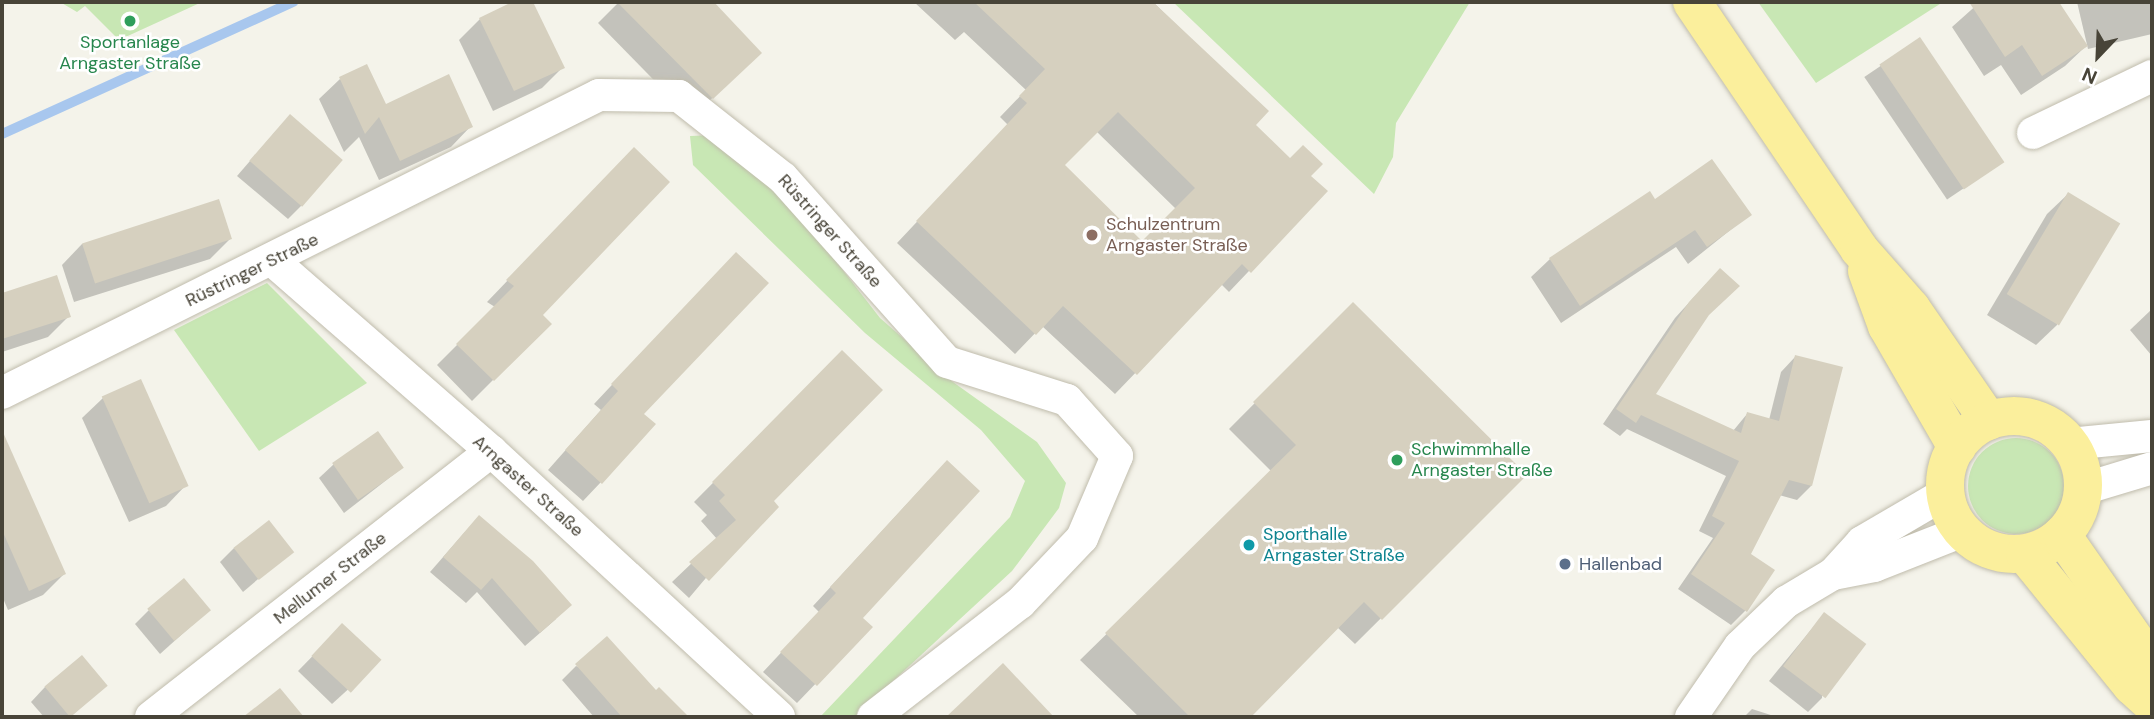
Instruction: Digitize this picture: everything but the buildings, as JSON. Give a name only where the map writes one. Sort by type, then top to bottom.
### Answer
[{"type":"main road","points":[[1692,2],[1859,249],[1911,308],[1989,421]]},
{"type":"main road","points":[[1859,249],[1887,326],[1957,447]]},
{"type":"main road","points":[[2027,418],[2051,427],[2070,444],[2082,470],[2083,489],[2075,519],[2062,535],[2025,554],[1992,551],[1963,531],[1945,493],[1947,469],[1957,447],[1989,421],[2027,418]]},
{"type":"main road","points":[[2062,535],[2152,664]]},
{"type":"main road","points":[[2025,554],[2132,686],[2152,704]]},
{"type":"street","points":[[2034,134],[2152,76]]},
{"type":"street","name":"Rüstringer Straße","points":[[2,393],[599,95],[679,96],[783,178],[947,362],[1067,400],[1117,456],[1082,538],[1020,603],[873,717]]},
{"type":"street","name":"Arngaster Straße","points":[[272,260],[491,452],[779,717]]},
{"type":"street","points":[[2070,444],[2152,436]]},
{"type":"street","name":"Mellumer Straße","points":[[166,713],[491,452]]},
{"type":"street","points":[[2083,489],[2152,468]]},
{"type":"street","points":[[1833,575],[1862,542],[1945,493]]},
{"type":"street","points":[[1691,717],[1740,646],[1786,602],[1833,575],[1874,566],[1963,531]]},
{"type":"green space","name":"Sportanlage Arngaster Straße","points":[[60,2],[202,2],[119,40],[85,6],[77,12]]},
{"type":"green space","points":[[1173,2],[1470,2],[1396,123],[1393,157],[1374,194]]},
{"type":"green space","points":[[1758,2],[1943,2],[1816,83]]},
{"type":"green space","points":[[715,135],[776,184],[880,318],[953,382],[1037,442],[1066,483],[1059,508],[1012,571],[854,717],[820,717],[1010,517],[1025,481],[981,430],[865,333],[693,165],[690,136]]},
{"type":"green space","points":[[267,283],[367,383],[259,451],[174,330]]},
{"type":"green space","points":[[2016,438],[2034,442],[2050,452],[2060,468],[2064,486],[2060,504],[2050,520],[2034,530],[2016,534],[1998,530],[1982,520],[1972,504],[1968,486],[1972,468],[1982,452],[1998,442]]},
{"type":"waterway","points":[[2,134],[293,2]]},
{"type":"place","name":"Sportanlage Arngaster Straße","points":[[130,21]]},
{"type":"place","name":"Schulzentrum Arngaster Straße","points":[[1092,235]]},
{"type":"place","name":"Schwimmhalle Arngaster Straße","points":[[1397,460]]},
{"type":"place","name":"Sporthalle Arngaster Straße","points":[[1249,545]]},
{"type":"place","name":"Hallenbad","points":[[1565,564]]}]
